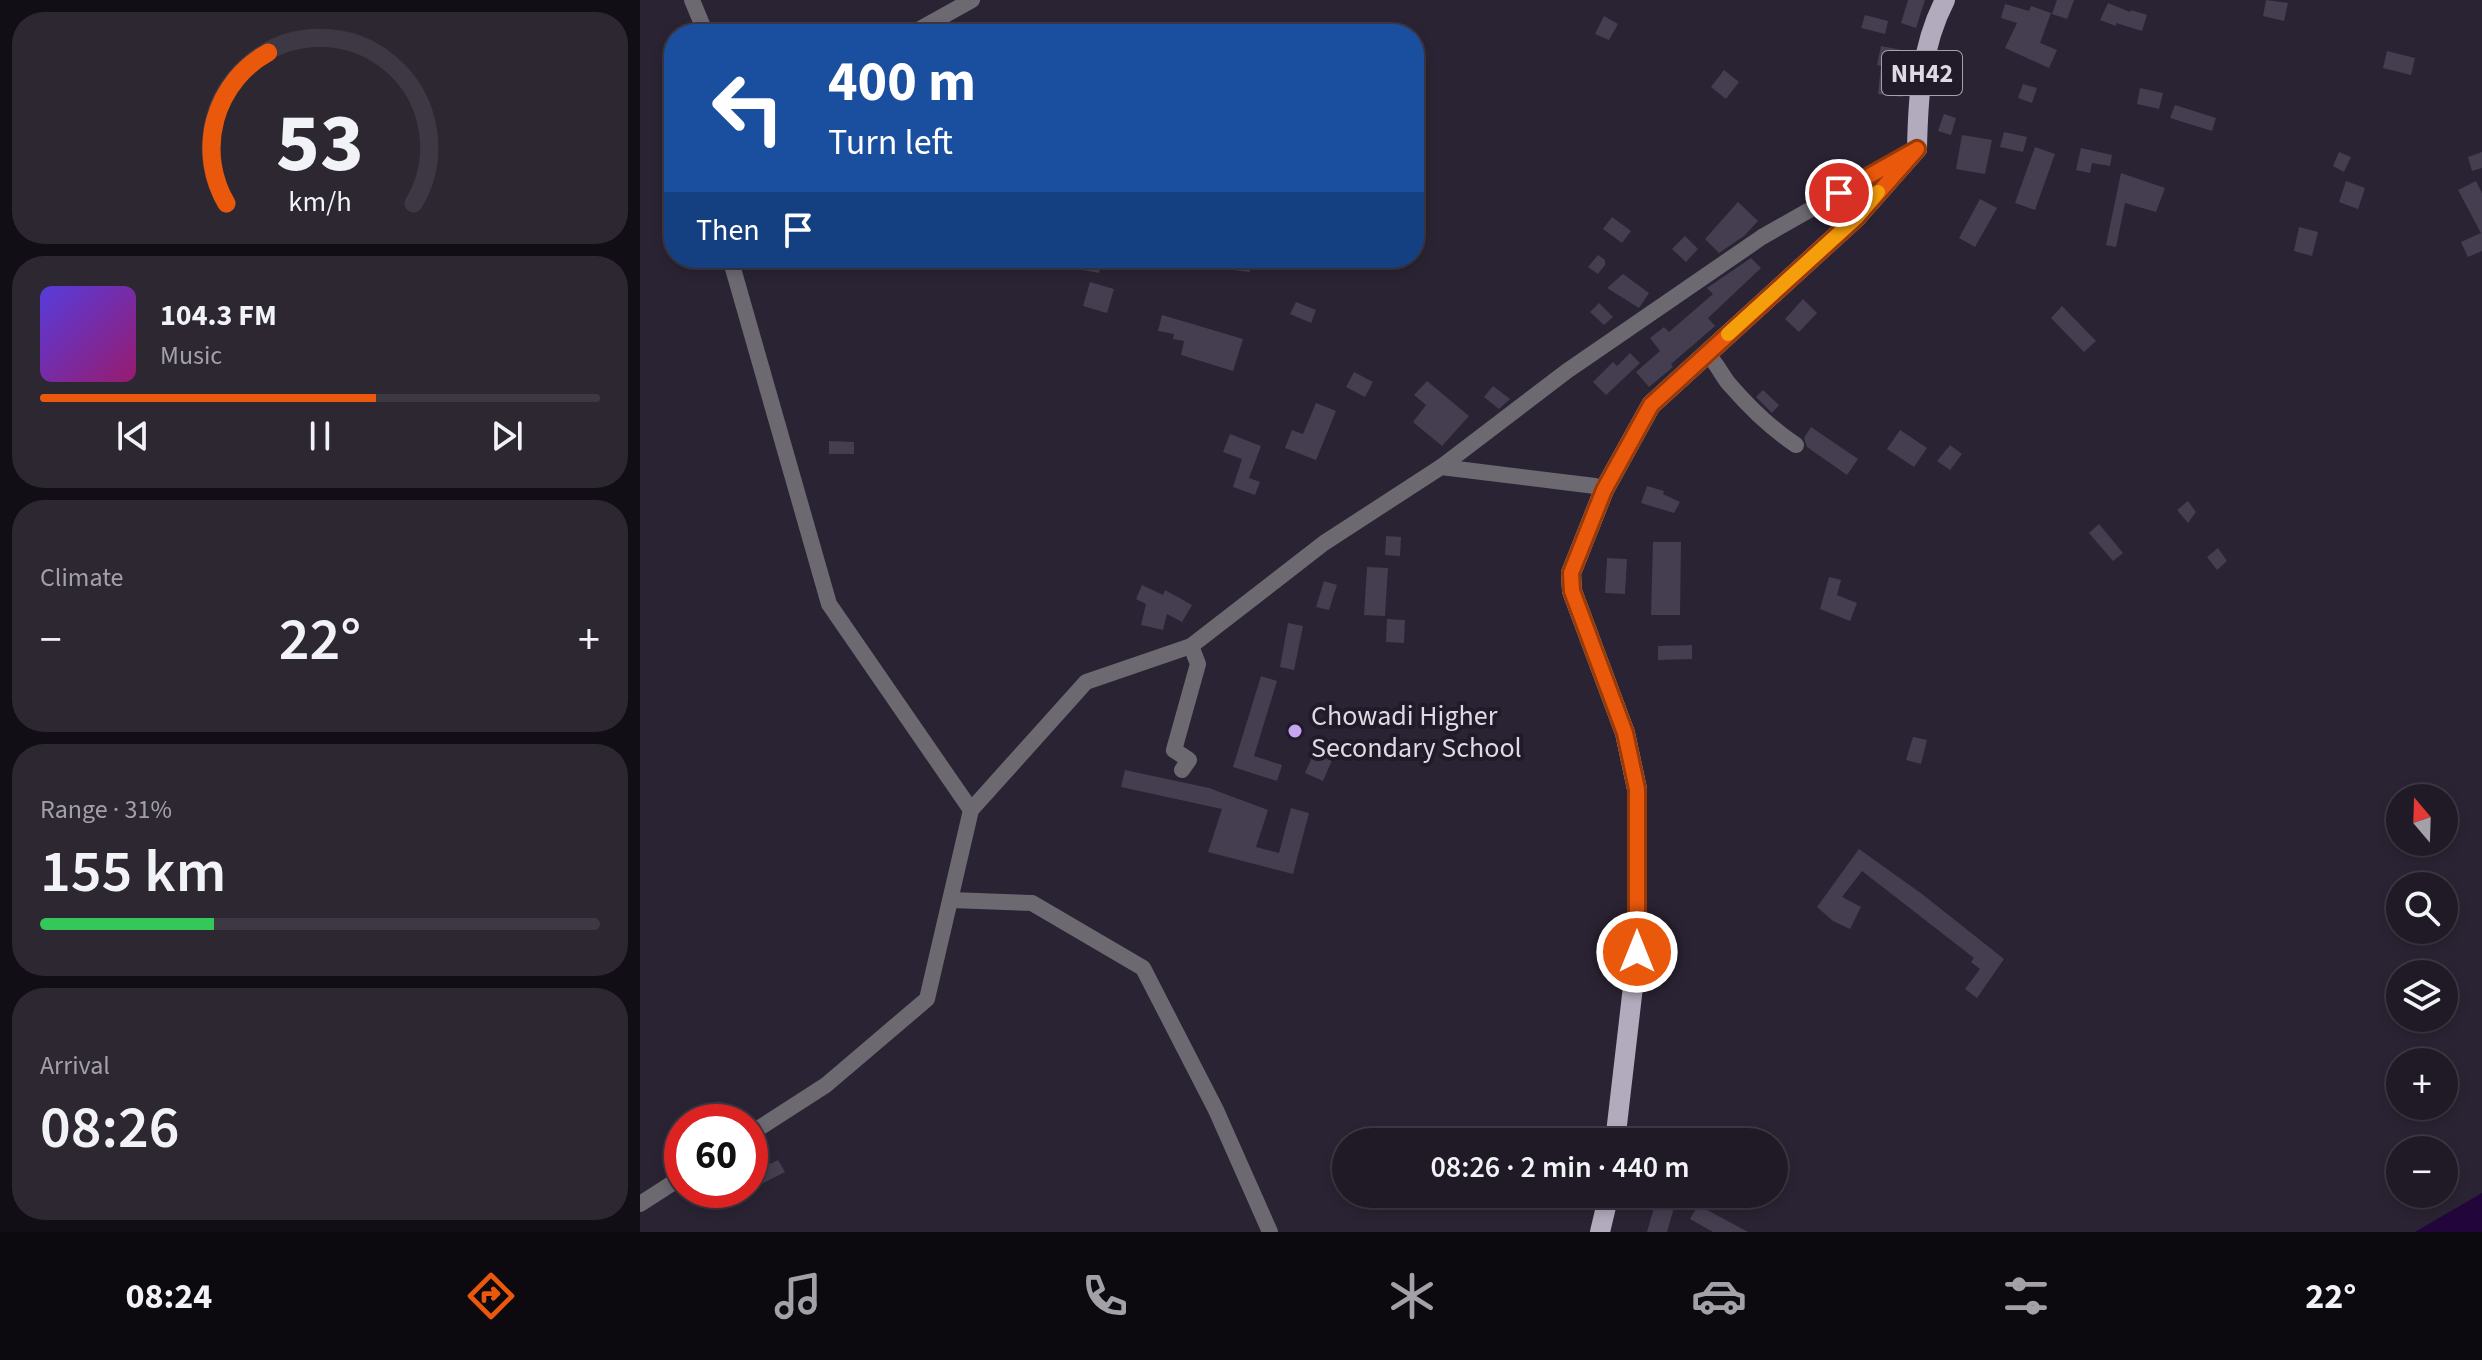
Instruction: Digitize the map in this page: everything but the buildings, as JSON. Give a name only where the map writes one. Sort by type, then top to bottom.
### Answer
[{"type":"main road","name":"NH42","points":[[1917,149],[1918,90],[1934,21],[1945,0]]},
{"type":"main road","points":[[1617,1128],[1637,952],[1637,789],[1625,733],[1572,591],[1571,573],[1604,490],[1651,405],[1857,217],[1917,149]]},
{"type":"main road","points":[[1600,1232],[1606,1208]]},
{"type":"street","points":[[692,0],[702,24]]},
{"type":"street","points":[[929,24],[972,0]]},
{"type":"street","points":[[768,1122],[826,1085],[927,999],[971,810],[1086,682],[1191,646],[1324,543],[1441,467],[1567,371],[1762,237],[1917,149]]},
{"type":"street","points":[[733,268],[829,604],[971,810]]},
{"type":"street","points":[[1707,355],[1727,382],[1768,426],[1796,445]]},
{"type":"street","points":[[1441,467],[1595,486],[1604,490]]},
{"type":"street","points":[[1182,770],[1189,760],[1174,750],[1198,664],[1191,646]]},
{"type":"street","points":[[951,900],[1032,903],[1143,968],[1216,1110],[1270,1232]]},
{"type":"street","points":[[640,1204],[664,1189]]},
{"type":"shaded area","points":[[2482,1193],[2482,1232],[2415,1232],[2458,1208]]},
{"type":"slow traffic","points":[[1728,334],[1857,217],[1878,192]]},
{"type":"place","name":"Chowadi Higher Secondary School","points":[[1295,731]]},
{"type":"route","points":[[1637,952],[1637,789],[1625,733],[1572,591],[1571,573],[1604,490],[1651,405],[1857,217],[1917,149],[1839,193]]}]
